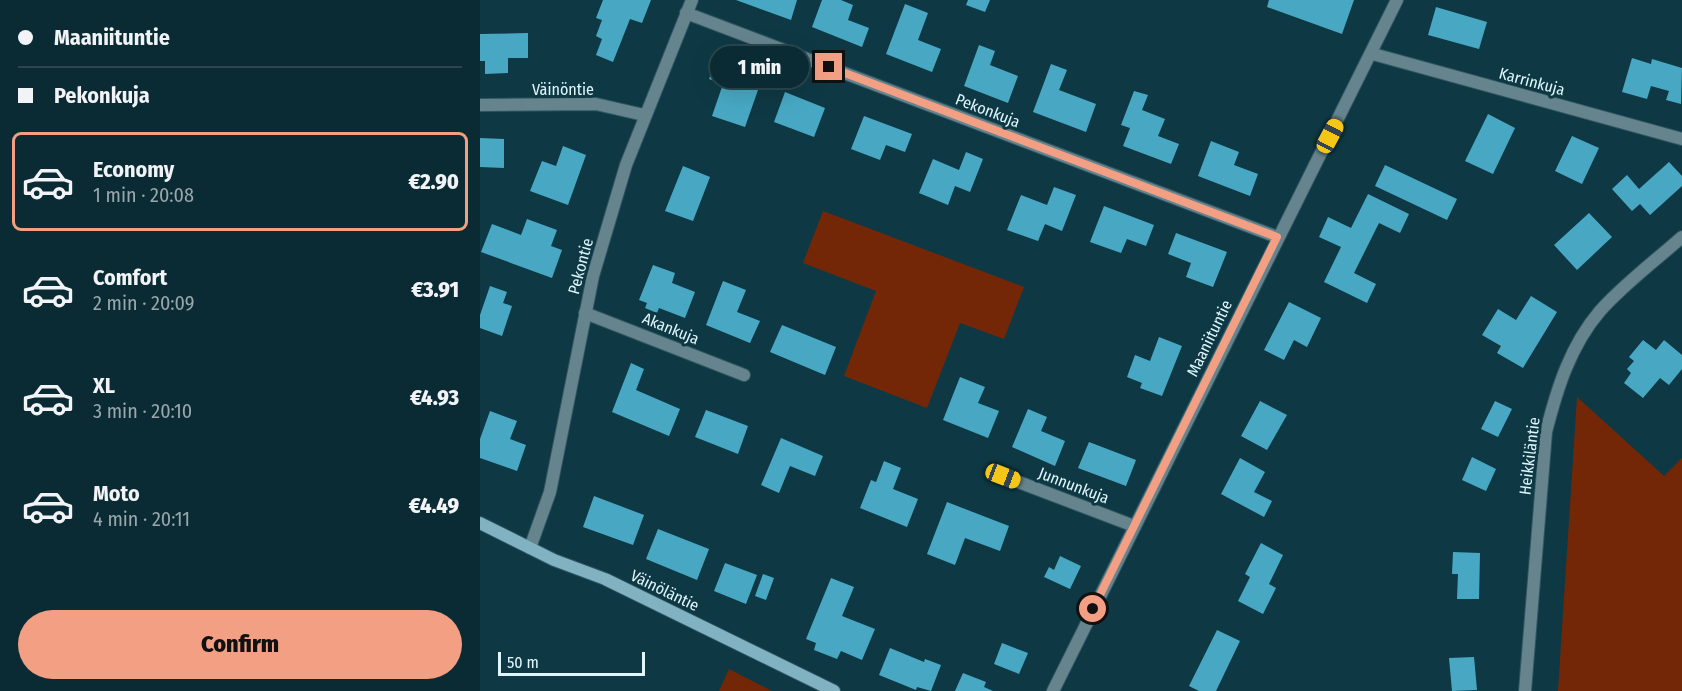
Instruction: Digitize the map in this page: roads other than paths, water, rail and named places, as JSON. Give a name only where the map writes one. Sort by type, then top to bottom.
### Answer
[{"type":"street","name":"Pekontie","points":[[530,548],[550,492],[593,276],[626,165],[644,115],[692,0]]},
{"type":"street","name":"Maaniituntie","points":[[1053,691],[1277,237],[1372,54],[1397,0]]},
{"type":"street","name":"Pekonkuja","points":[[686,13],[1277,237]]},
{"type":"street","name":"Karrinkuja","points":[[1372,54],[1682,139]]},
{"type":"street","name":"Väinöntie","points":[[480,105],[597,104],[644,115]]},
{"type":"street","name":"Heikkiläntie","points":[[1526,691],[1546,432],[1556,393],[1570,355],[1600,312],[1682,237]]},
{"type":"street","name":"Akankuja","points":[[585,313],[744,375]]},
{"type":"street","name":"Junnunkuja","points":[[1003,476],[1134,526]]},
{"type":"street","name":"Väinöläntie","points":[[480,524],[554,560],[605,579],[834,691]]}]
